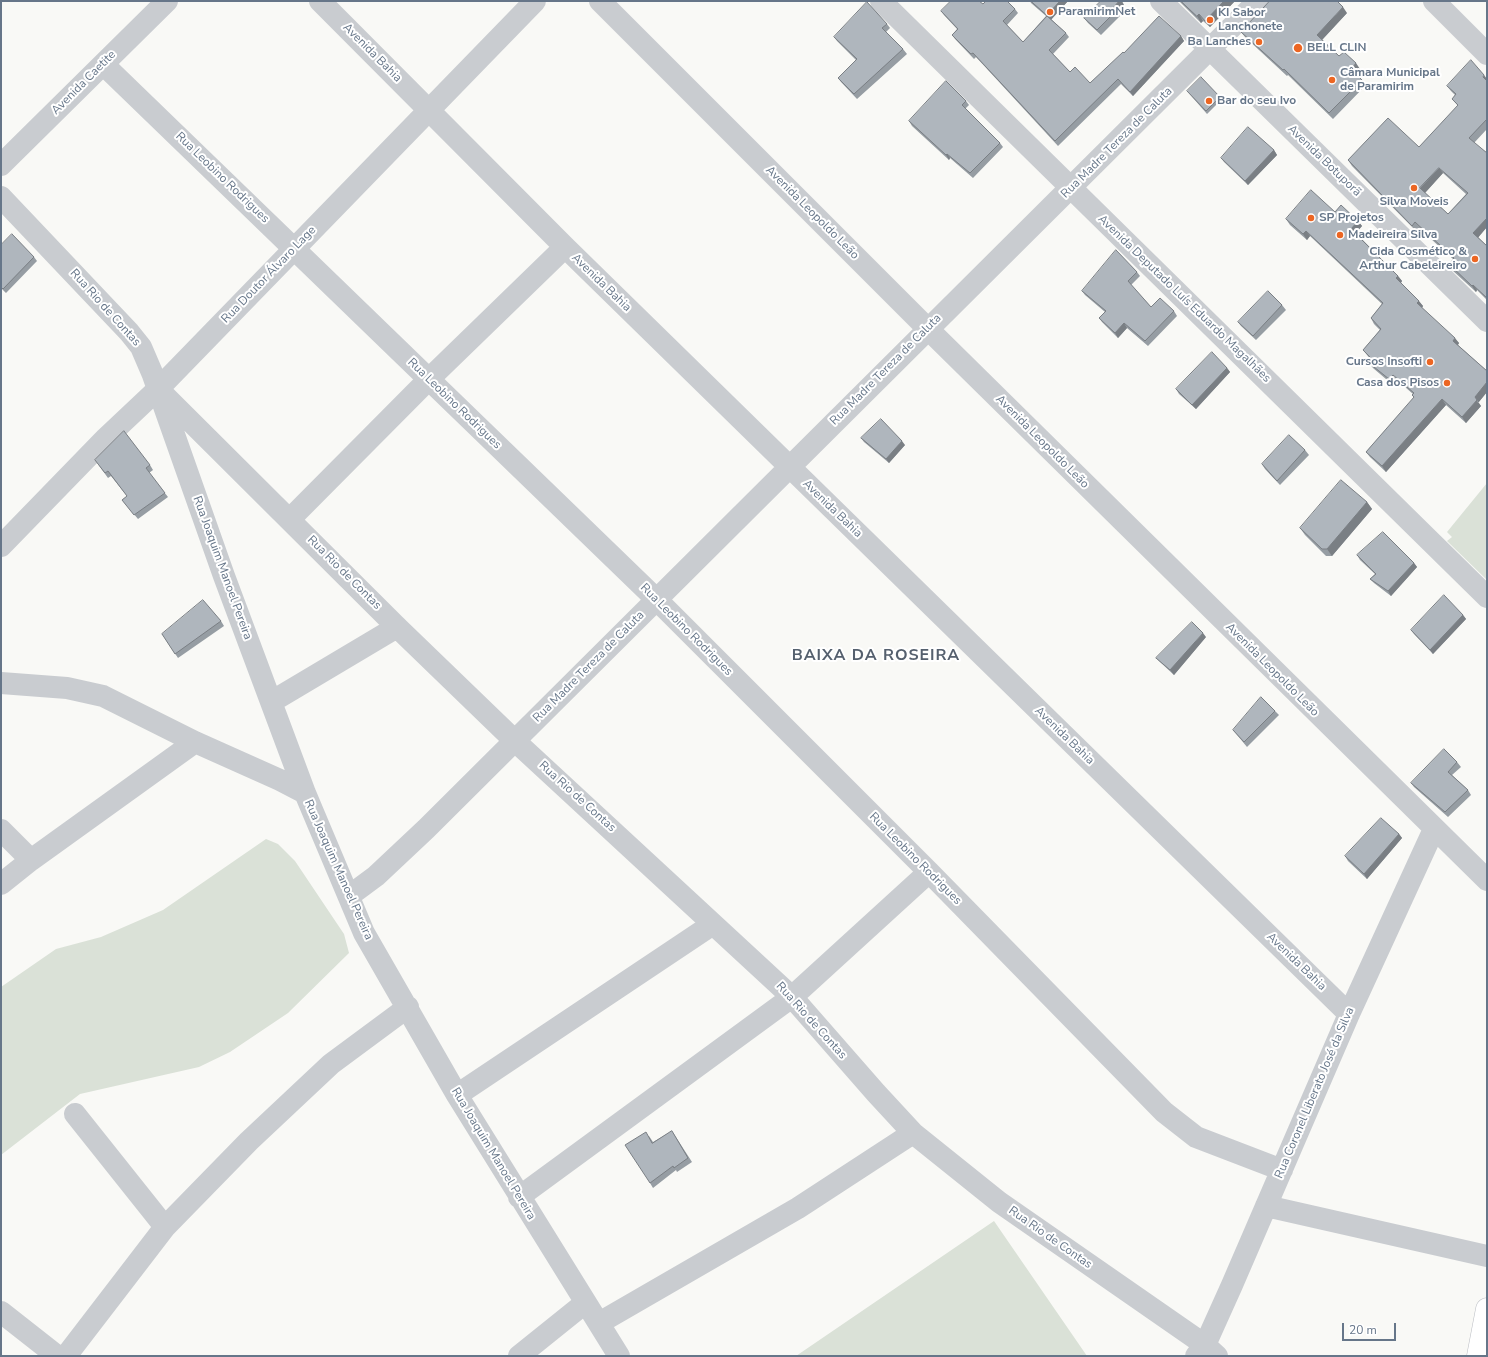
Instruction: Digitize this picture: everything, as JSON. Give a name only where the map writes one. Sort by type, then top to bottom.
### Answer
[{"type":"main road","points":[[1478,1356],[1487,1309]]},
{"type":"street","name":"Avenida Caetite","points":[[1,165],[104,65],[167,1]]},
{"type":"street","name":"Avenida Bahia","points":[[320,1],[565,247],[1349,1014]]},
{"type":"street","name":"Rua Doutor Álvaro Lage","points":[[1,546],[106,438],[158,389],[535,1]]},
{"type":"street","name":"Avenida Leopoldo Leão","points":[[600,1],[928,328],[1487,880]]},
{"type":"street","name":"Avenida Deputado Luís Eduardo Magalhães","points":[[881,1],[1487,597]]},
{"type":"street","name":"Avenida Botuporã","points":[[1160,1],[1487,321]]},
{"type":"street","name":"Rua Madre Tereza de Caluta","points":[[349,896],[376,876],[426,829],[928,328],[1071,189],[1258,1]]},
{"type":"street","points":[[1434,1],[1487,54]]},
{"type":"street","name":"Rua Leobino Rodrigues","points":[[104,65],[295,248],[429,380],[656,599],[929,872],[1119,1067],[1180,1126],[1196,1137],[1219,1147],[1282,1170]]},
{"type":"street","name":"Rua Rio de Contas","points":[[1,197],[129,332],[141,347],[158,389],[397,627],[515,741],[792,997],[913,1133],[999,1202],[1206,1352]]},
{"type":"street","points":[[290,519],[565,247]]},
{"type":"street","name":"Rua Joaquim Manoel Pereira","points":[[158,389],[222,569],[305,793],[364,933],[408,1007],[457,1095],[619,1356]]},
{"type":"street","points":[[271,702],[397,627]]},
{"type":"street","points":[[1,683],[67,688],[103,696],[194,742],[280,780],[305,793]]},
{"type":"street","points":[[1,884],[31,860],[194,742]]},
{"type":"street","name":"Rua Coronel Liberato José da Silva","points":[[1206,1352],[1266,1206],[1349,1014],[1434,829]]},
{"type":"street","points":[[1,830],[31,860]]},
{"type":"street","points":[[519,1197],[792,997],[929,872]]},
{"type":"street","points":[[457,1095],[713,924]]},
{"type":"street","points":[[66,1356],[164,1227],[249,1141],[331,1064],[408,1007]]},
{"type":"street","points":[[74,1114],[164,1227]]},
{"type":"street","points":[[598,1324],[798,1208],[913,1133]]},
{"type":"street","points":[[1266,1206],[1487,1256]]},
{"type":"street","points":[[519,1356],[585,1303]]},
{"type":"street","points":[[1,1312],[57,1356]]},
{"type":"shaded area","points":[[1487,483],[1487,580],[1447,541],[1452,537],[1447,532]]},
{"type":"shaded area","points":[[266,839],[278,844],[295,861],[344,934],[349,953],[288,1013],[230,1052],[199,1067],[80,1094],[1,1155],[1,987],[56,949],[101,937],[163,910]]},
{"type":"shaded area","points":[[994,1221],[1087,1356],[796,1356]]},
{"type":"building","points":[[951,1],[979,1],[983,4],[986,1],[1007,1],[1015,9],[1003,21],[1023,42],[1047,16],[1066,33],[1049,50],[1070,72],[1075,67],[1090,83],[1123,52],[1124,53],[1159,16],[1181,36],[1130,92],[1118,79],[1055,141],[973,53],[971,54],[952,35],[958,29],[941,11]]},
{"type":"building","points":[[1031,1],[1060,1],[1047,15]]},
{"type":"building","points":[[1101,1],[1119,1],[1113,8],[1116,11],[1097,30],[1084,18]]},
{"type":"building","points":[[1181,1],[1224,1],[1205,21],[1199,14],[1197,16]]},
{"type":"building","points":[[1270,1],[1337,1],[1343,7],[1317,35],[1339,56],[1344,52],[1356,63],[1351,69],[1362,80],[1329,113],[1284,69],[1283,70],[1241,32]]},
{"type":"building","points":[[867,2],[887,24],[882,28],[903,49],[854,94],[838,78],[857,59],[834,37]]},
{"type":"building","points":[[1471,60],[1484,75],[1483,77],[1487,81],[1487,119],[1469,138],[1487,153],[1487,218],[1473,233],[1487,246],[1487,298],[1449,264],[1454,258],[1415,222],[1412,226],[1348,160],[1388,118],[1419,147],[1458,105],[1452,99],[1456,94],[1447,86]],"holes":[[[1439,168],[1468,193],[1448,214],[1420,188]]]},
{"type":"building","points":[[1201,77],[1220,97],[1206,111],[1187,91]]},
{"type":"building","points":[[946,81],[966,101],[962,105],[1000,143],[970,173],[947,154],[946,155],[909,121]]},
{"type":"building","points":[[1248,127],[1274,150],[1245,181],[1221,158]]},
{"type":"building","points":[[1311,190],[1335,212],[1341,205],[1358,221],[1351,229],[1398,276],[1396,278],[1419,301],[1417,303],[1455,338],[1453,341],[1487,371],[1487,382],[1475,397],[1477,400],[1462,417],[1442,399],[1382,466],[1366,452],[1414,397],[1412,395],[1414,393],[1393,375],[1389,379],[1369,363],[1372,359],[1363,350],[1381,329],[1371,318],[1383,303],[1306,231],[1303,234],[1286,219]]},
{"type":"building","points":[[12,234],[34,257],[3,289],[1,287],[1,245]]},
{"type":"building","points":[[1116,250],[1137,272],[1128,281],[1151,307],[1160,298],[1174,311],[1145,341],[1124,323],[1115,333],[1099,318],[1106,311],[1082,291]]},
{"type":"building","points":[[1268,291],[1282,305],[1253,336],[1238,322]]},
{"type":"building","points":[[1212,352],[1227,368],[1192,405],[1176,389]]},
{"type":"building","points":[[881,419],[902,441],[886,459],[861,438]]},
{"type":"building","points":[[124,431],[150,465],[146,468],[165,493],[134,515],[122,500],[127,496],[108,471],[105,473],[95,460]]},
{"type":"building","points":[[1289,435],[1305,450],[1277,481],[1262,464]]},
{"type":"building","points":[[1341,480],[1367,502],[1327,549],[1322,549],[1300,528]]},
{"type":"building","points":[[1383,532],[1414,563],[1388,591],[1370,579],[1376,574],[1357,555]]},
{"type":"building","points":[[1444,595],[1463,615],[1430,650],[1411,630]]},
{"type":"building","points":[[203,600],[221,621],[175,654],[162,634]]},
{"type":"building","points":[[1192,622],[1203,633],[1170,670],[1156,658]]},
{"type":"building","points":[[1261,697],[1275,711],[1244,742],[1233,730]]},
{"type":"building","points":[[1444,749],[1457,762],[1448,772],[1468,790],[1445,812],[1411,783]]},
{"type":"building","points":[[1381,818],[1399,834],[1364,874],[1345,856]]},
{"type":"building","points":[[672,1131],[688,1158],[674,1168],[673,1166],[650,1183],[625,1145],[646,1132],[652,1143]]},
{"type":"place","name":"ParamirimNet","points":[[1050,12]]},
{"type":"place","name":"KI Sabor Lanchonete","points":[[1210,20]]},
{"type":"place","name":"Ba Lanches","points":[[1259,42]]},
{"type":"place","name":"BELL CLIN","points":[[1298,48]]},
{"type":"place","name":"Câmara Municipal de Paramirim","points":[[1332,80]]},
{"type":"place","name":"Bar do seu Ivo","points":[[1209,101]]},
{"type":"place","name":"Silva Moveis","points":[[1414,188]]},
{"type":"place","name":"SP Projetos","points":[[1311,218]]},
{"type":"place","name":"Madeireira Silva","points":[[1340,235]]},
{"type":"place","name":"Cida Cosmético & Arthur Cabeleireiro","points":[[1475,259]]},
{"type":"place","name":"Cursos Insofti","points":[[1430,362]]},
{"type":"place","name":"Casa dos Pisos","points":[[1447,383]]},
{"type":"district","name":"BAIXA DA ROSEIRA","points":[[876,656]]}]
